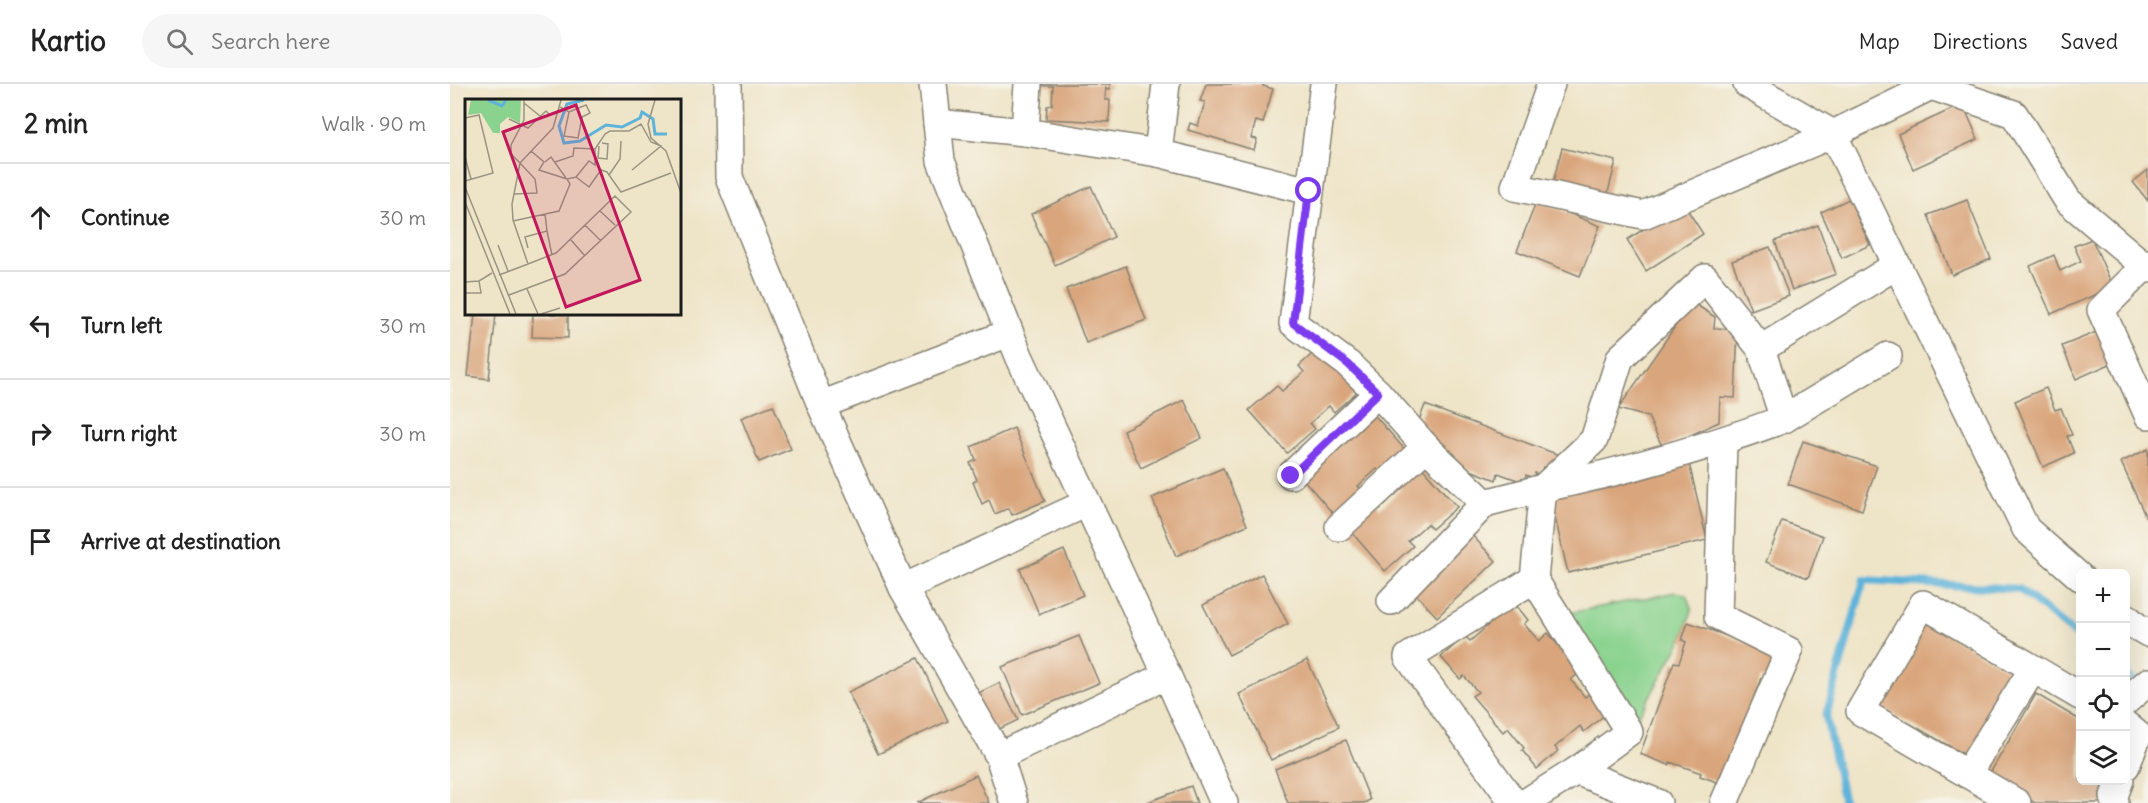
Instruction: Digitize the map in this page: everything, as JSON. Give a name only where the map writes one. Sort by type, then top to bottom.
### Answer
[{"type":"street","points":[[728,84],[729,177],[821,405],[903,588],[999,756],[1014,803]]},
{"type":"street","points":[[933,84],[941,161],[1009,333],[1224,803]]},
{"type":"street","points":[[1025,132],[1028,84]]},
{"type":"street","points":[[1158,153],[1166,84]]},
{"type":"street","points":[[1324,84],[1293,323],[1348,364],[1378,393],[1426,447],[1485,503]]},
{"type":"street","points":[[1551,84],[1515,187],[1643,215],[1833,134],[1931,86],[2014,114],[2068,201],[2147,266],[2102,310],[2148,415]]},
{"type":"street","points":[[1748,84],[1833,134],[2026,529],[2076,573]]},
{"type":"street","points":[[937,123],[1025,132],[1158,153],[1309,191]]},
{"type":"street","points":[[1761,349],[1898,265]]},
{"type":"street","points":[[1525,803],[1576,771],[1629,732],[1533,579],[1543,488],[1594,440],[1620,358],[1705,278],[1761,349],[1784,419]]},
{"type":"street","points":[[821,405],[1009,333]]},
{"type":"street","points":[[1391,601],[1485,503],[1613,473],[1723,442],[1784,419],[1888,356]]},
{"type":"street","points":[[1291,476],[1378,393]]},
{"type":"street","points":[[1723,442],[1718,616],[1789,651],[1724,803]]},
{"type":"street","points":[[1339,527],[1426,447]]},
{"type":"street","points":[[903,588],[1087,504]]},
{"type":"street","points":[[1514,803],[1408,657],[1533,579]]},
{"type":"street","points":[[2017,803],[1860,711],[1923,604],[2076,694]]},
{"type":"street","points":[[2130,621],[2148,633]]},
{"type":"street","points":[[1967,774],[2033,669]]},
{"type":"street","points":[[999,756],[1167,675]]},
{"type":"street","points":[[2130,698],[2148,682]]},
{"type":"street","points":[[2130,728],[2138,735],[2130,756]]},
{"type":"street","points":[[1576,771],[1658,803]]},
{"type":"street","points":[[2115,803],[2114,796],[2118,785]]},
{"type":"green space","points":[[1676,592],[1686,595],[1692,610],[1682,640],[1634,724],[1559,615]]},
{"type":"building","points":[[1042,84],[1110,84],[1110,89],[1106,88],[1105,100],[1110,100],[1109,122],[1046,119],[1047,106],[1052,105],[1053,86],[1042,86]]},
{"type":"building","points":[[1206,84],[1263,84],[1273,89],[1263,123],[1256,121],[1251,138],[1257,139],[1254,150],[1188,130],[1190,123],[1198,126],[1205,102],[1200,101]]},
{"type":"building","points":[[1963,104],[1978,139],[1913,169],[1898,134]]},
{"type":"building","points":[[1562,148],[1616,161],[1607,196],[1553,182]]},
{"type":"building","points":[[2148,170],[2148,201],[2133,182]]},
{"type":"building","points":[[1091,186],[1114,237],[1055,265],[1031,214]]},
{"type":"building","points":[[1849,199],[1870,245],[1842,258],[1821,212]]},
{"type":"building","points":[[1537,200],[1600,226],[1580,276],[1517,251]]},
{"type":"building","points":[[1967,200],[1991,259],[1952,275],[1928,215]]},
{"type":"building","points":[[1683,203],[1703,234],[1646,271],[1627,240]]},
{"type":"building","points":[[1818,225],[1836,274],[1792,290],[1775,241]]},
{"type":"building","points":[[2092,239],[2113,287],[2051,314],[2030,266],[2054,255],[2060,271],[2081,261],[2074,246]]},
{"type":"building","points":[[1770,247],[1789,296],[1751,310],[1732,261]]},
{"type":"building","points":[[1126,266],[1146,320],[1086,343],[1066,289]]},
{"type":"building","points":[[1692,302],[1715,317],[1714,328],[1738,329],[1735,398],[1720,397],[1719,422],[1663,448],[1648,417],[1618,409]]},
{"type":"building","points":[[475,315],[496,315],[489,379],[468,376]]},
{"type":"building","points":[[533,315],[568,315],[568,338],[532,337]]},
{"type":"building","points":[[2099,331],[2112,363],[2076,379],[2062,346]]},
{"type":"building","points":[[1321,346],[1359,390],[1334,412],[1329,406],[1310,423],[1315,429],[1287,453],[1249,410],[1277,386],[1282,391],[1304,372],[1299,366]]},
{"type":"building","points":[[2046,388],[2055,410],[2061,408],[2072,435],[2067,436],[2074,453],[2043,467],[2015,401]]},
{"type":"building","points":[[1184,400],[1202,438],[1141,468],[1123,430]]},
{"type":"building","points":[[773,405],[791,449],[759,462],[741,418]]},
{"type":"building","points":[[1425,405],[1559,455],[1553,471],[1543,467],[1540,475],[1535,473],[1533,478],[1526,475],[1523,482],[1498,473],[1496,480],[1455,464],[1457,457],[1436,450],[1425,432],[1427,427],[1418,423]]},
{"type":"building","points":[[1369,409],[1407,452],[1382,474],[1377,469],[1358,486],[1363,491],[1335,516],[1297,472]]},
{"type":"building","points":[[1014,428],[1045,501],[1012,515],[1009,508],[995,514],[989,500],[982,504],[973,482],[977,480],[970,463],[976,460],[971,447]]},
{"type":"building","points":[[1803,441],[1877,466],[1862,510],[1788,484]]},
{"type":"building","points":[[2148,449],[2148,522],[2121,462]]},
{"type":"building","points":[[1689,463],[1707,540],[1568,573],[1550,496]]},
{"type":"building","points":[[1419,464],[1457,507],[1432,529],[1427,524],[1408,541],[1413,546],[1385,571],[1347,527],[1375,503],[1380,509],[1401,489],[1396,483]]},
{"type":"building","points":[[1223,468],[1247,525],[1176,556],[1152,498]]},
{"type":"building","points":[[1782,521],[1823,536],[1808,578],[1766,562]]},
{"type":"building","points":[[1469,532],[1496,561],[1437,617],[1410,588]]},
{"type":"building","points":[[1064,550],[1083,595],[1039,614],[1020,569]]},
{"type":"building","points":[[1262,574],[1288,624],[1229,655],[1203,605]]},
{"type":"building","points":[[1511,599],[1528,620],[1524,624],[1539,641],[1548,633],[1580,672],[1571,680],[1585,697],[1590,693],[1607,713],[1584,732],[1580,726],[1555,747],[1558,751],[1537,769],[1508,728],[1503,732],[1472,696],[1478,692],[1464,676],[1460,679],[1441,657],[1465,636],[1470,641],[1492,622],[1489,618]]},
{"type":"building","points":[[1920,619],[2019,676],[1972,759],[1872,702]]},
{"type":"building","points":[[1688,622],[1777,654],[1767,680],[1761,678],[1752,702],[1758,704],[1728,786],[1700,776],[1701,773],[1670,762],[1669,765],[1640,754],[1674,662],[1679,663],[1686,642],[1682,640]]},
{"type":"building","points":[[1079,636],[1099,683],[1022,715],[1002,667]]},
{"type":"building","points":[[918,658],[948,721],[878,754],[848,692]]},
{"type":"building","points":[[1307,660],[1339,727],[1271,760],[1239,694]]},
{"type":"building","points":[[999,683],[1018,720],[991,733],[972,696]]},
{"type":"building","points":[[2036,694],[2076,718],[2076,785],[2112,785],[2105,803],[2035,803],[1989,775]]},
{"type":"building","points":[[1346,740],[1370,800],[1364,803],[1288,803],[1275,769]]},
{"type":"building","points":[[976,775],[989,803],[917,803]]},
{"type":"building","points":[[1191,786],[1197,803],[1145,803]]},
{"type":"waterway","points":[[1844,803],[1826,716],[1864,580],[2019,589],[2076,635]]},
{"type":"waterway","points":[[2130,677],[2139,685]]},
{"type":"route","points":[[1291,476],[1378,393],[1348,364],[1293,323],[1309,191]]}]
